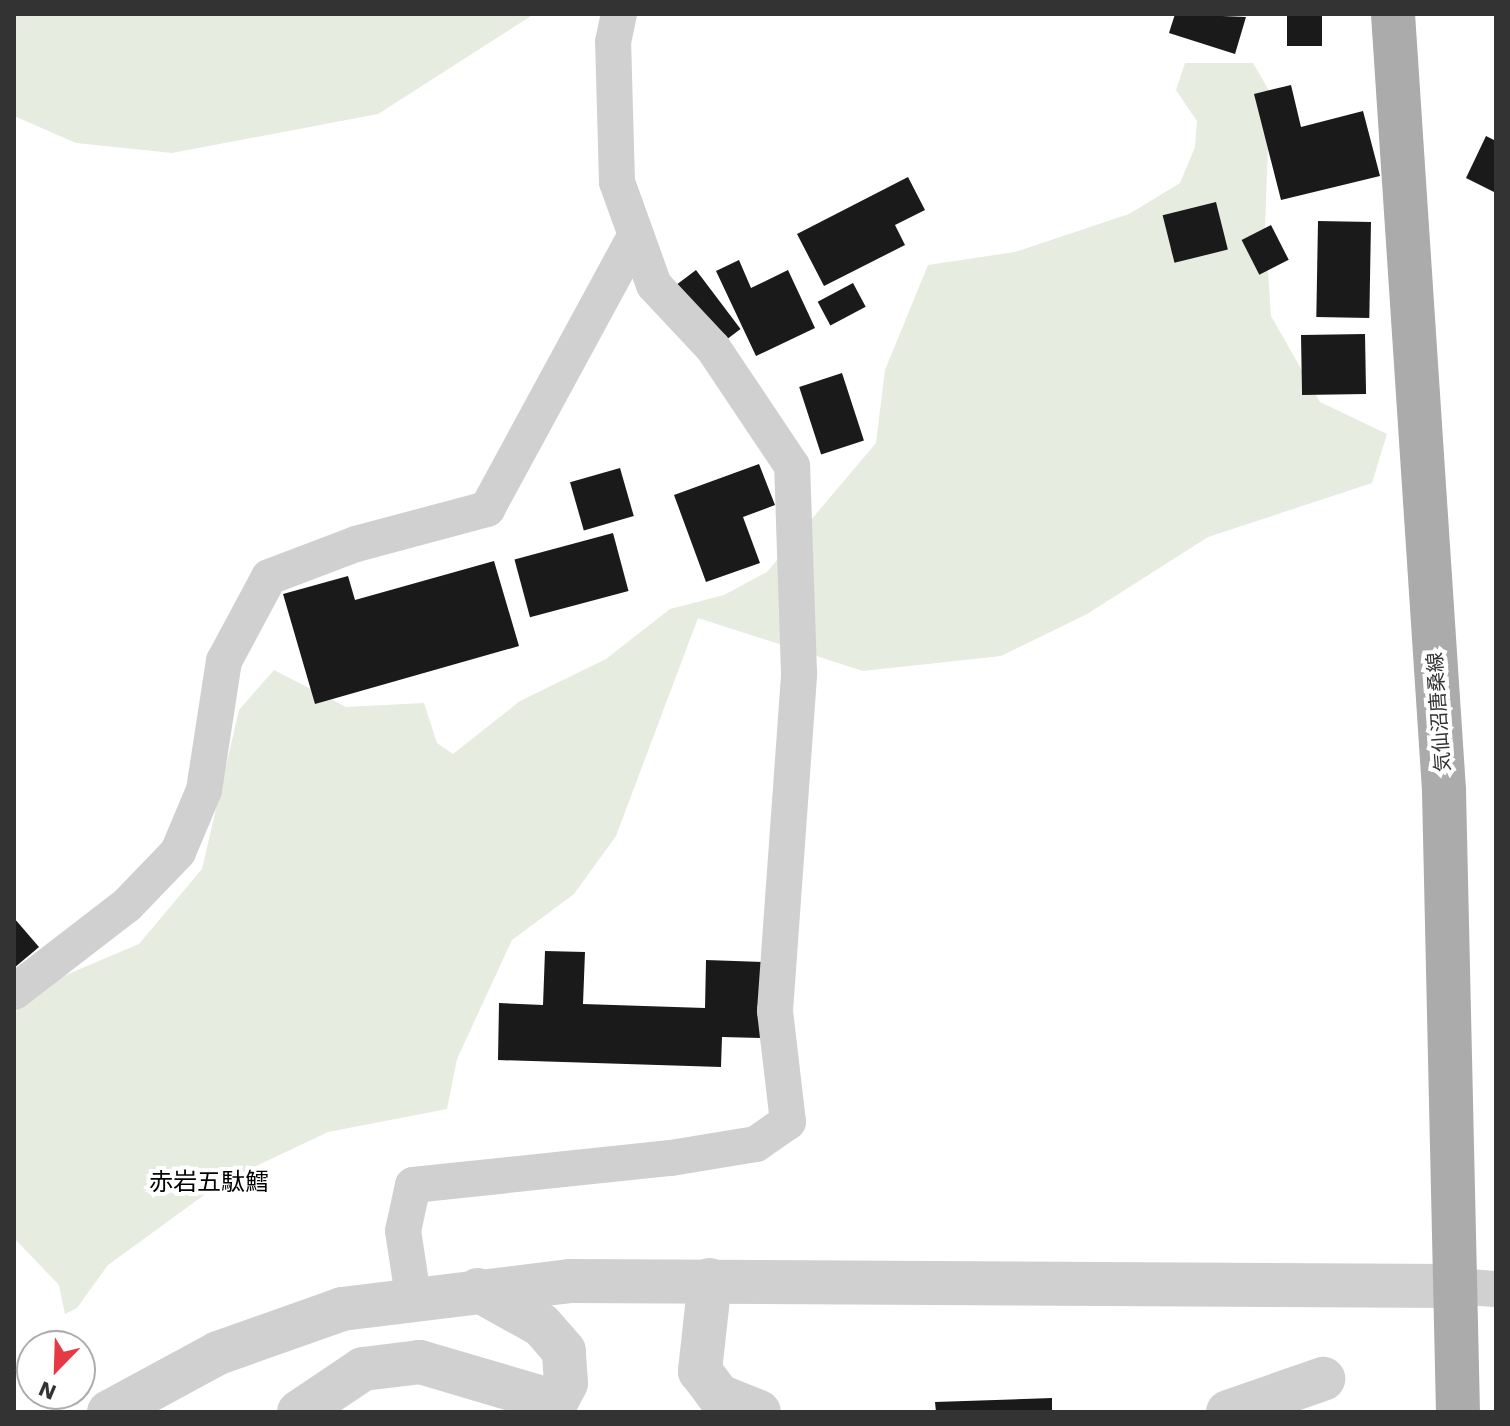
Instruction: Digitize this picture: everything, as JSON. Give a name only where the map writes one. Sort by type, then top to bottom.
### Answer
[{"type":"main road","name":"気仙沼唐桑線","points":[[1393,14],[1444,791],[1458,1412]]},
{"type":"street","points":[[413,1296],[403,1231],[413,1185],[686,1156],[756,1144],[788,1122],[775,1011],[799,673],[792,466],[713,348],[654,285],[617,182],[613,42],[619,14]]},
{"type":"street","points":[[14,992],[127,905],[178,852],[204,790],[224,661],[269,577],[356,544],[487,509],[636,235]]},
{"type":"street","points":[[710,1280],[700,1371],[719,1396],[759,1412]]},
{"type":"street","points":[[109,1412],[218,1353],[342,1309],[413,1296],[569,1281],[1453,1286],[1496,1289]]},
{"type":"street","points":[[299,1412],[363,1369],[420,1362],[556,1402],[566,1383],[564,1351],[541,1325],[478,1290]]},
{"type":"street","points":[[1228,1412],[1323,1379]]},
{"type":"shaded area","points":[[14,14],[534,14],[378,114],[172,153],[76,143],[14,116]]},
{"type":"shaded area","points":[[1185,63],[1253,63],[1270,92],[1265,227],[1271,316],[1320,402],[1387,434],[1372,483],[1208,537],[1087,614],[1001,656],[863,671],[698,618],[616,836],[574,894],[512,940],[457,1059],[447,1109],[328,1132],[222,1182],[108,1265],[77,1308],[65,1314],[59,1285],[14,1238],[14,1013],[54,980],[139,944],[202,869],[239,710],[274,670],[346,707],[424,703],[437,743],[453,754],[520,701],[606,659],[670,609],[724,595],[767,572],[876,443],[885,370],[928,265],[1015,252],[1129,214],[1180,183],[1195,147],[1197,121],[1176,90]]},
{"type":"building","points":[[1175,14],[1246,17],[1235,54],[1169,33]]},
{"type":"building","points":[[1287,14],[1322,14],[1322,46],[1287,46]]},
{"type":"building","points":[[1291,85],[1301,127],[1363,111],[1380,176],[1281,200],[1254,94]]},
{"type":"building","points":[[1486,136],[1496,141],[1496,193],[1466,178]]},
{"type":"building","points":[[908,177],[925,210],[895,225],[905,245],[824,286],[797,234]]},
{"type":"building","points":[[1216,202],[1228,250],[1174,263],[1163,215]]},
{"type":"building","points":[[1318,221],[1371,222],[1369,318],[1316,317]]},
{"type":"building","points":[[1271,225],[1289,260],[1259,275],[1242,240]]},
{"type":"building","points":[[739,260],[751,288],[788,270],[815,328],[756,356],[716,271]]},
{"type":"building","points":[[696,270],[741,329],[717,347],[673,287]]},
{"type":"building","points":[[853,283],[866,307],[830,326],[818,302]]},
{"type":"building","points":[[1365,334],[1366,394],[1302,395],[1301,335]]},
{"type":"building","points":[[842,373],[864,441],[821,454],[799,387]]},
{"type":"building","points":[[759,464],[775,505],[743,517],[760,563],[706,582],[674,495]]},
{"type":"building","points":[[620,468],[634,516],[584,530],[570,482]]},
{"type":"building","points":[[613,533],[629,591],[530,617],[514,559]]},
{"type":"building","points":[[494,561],[519,646],[315,704],[283,594],[348,576],[355,600]]},
{"type":"building","points":[[14,918],[39,947],[14,968]]},
{"type":"building","points":[[545,951],[585,952],[583,1004],[705,1008],[706,960],[763,962],[761,1038],[722,1037],[721,1067],[498,1060],[499,1003],[543,1005]]},
{"type":"building","points":[[1052,1398],[1052,1412],[936,1412],[935,1402]]},
{"type":"district","name":"赤岩五駄鱈","points":[[209,1183]]}]
